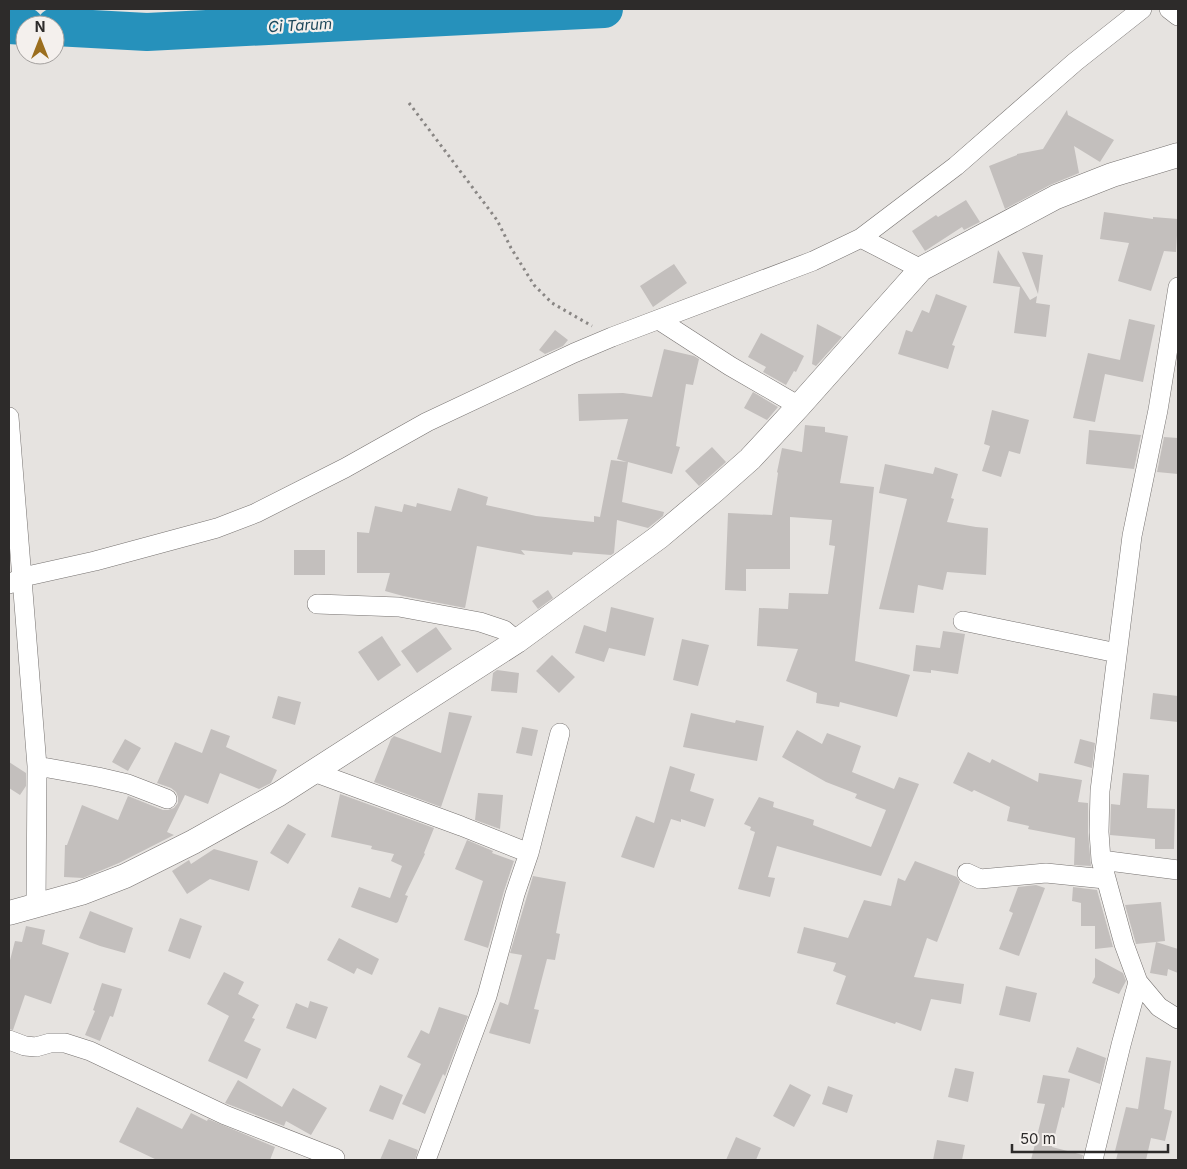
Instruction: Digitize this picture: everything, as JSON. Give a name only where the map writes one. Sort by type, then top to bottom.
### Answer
[{"type":"street","points":[[16,581],[95,562],[217,528],[256,513],[345,468],[427,422],[612,337],[813,261],[861,238],[956,166],[1075,62],[1142,9]]},
{"type":"street","points":[[1169,9],[1178,16]]},
{"type":"street","points":[[9,913],[81,893],[126,876],[193,842],[314,772],[517,641],[659,536],[750,459],[921,269],[1056,197],[1126,170],[1178,155]]},
{"type":"street","points":[[861,238],[921,269]]},
{"type":"street","points":[[1178,287],[1158,410],[1132,536],[1100,791],[1099,832],[1101,860],[1105,879],[1124,944],[1138,982],[1159,1007],[1178,1019]]},
{"type":"street","points":[[659,320],[730,366],[799,406]]},
{"type":"street","points":[[9,417],[16,581],[38,766],[36,906]]},
{"type":"street","points":[[317,604],[399,607],[480,622],[504,630],[517,641]]},
{"type":"street","points":[[963,621],[1118,653]]},
{"type":"street","points":[[426,1160],[487,996],[515,894],[530,853],[560,733]]},
{"type":"street","points":[[38,766],[128,784],[167,799]]},
{"type":"street","points":[[314,772],[530,853]]},
{"type":"street","points":[[1101,860],[1178,870]]},
{"type":"street","points":[[967,873],[980,879],[1046,873],[1105,879]]},
{"type":"street","points":[[1093,1160],[1138,982]]},
{"type":"street","points":[[9,1040],[25,1046],[36,1047],[50,1043],[65,1043],[90,1051],[225,1115],[335,1158]]},
{"type":"path","points":[[409,104],[497,220],[511,248],[534,285],[552,302],[612,337]]},
{"type":"building","points":[[1067,110],[1068,115],[1114,140],[1100,162],[1074,146],[1079,173],[1050,185],[1005,209],[989,166],[1017,154],[1043,149]]},
{"type":"building","points":[[966,200],[980,222],[964,230],[962,227],[925,251],[912,231],[936,215],[938,217]]},
{"type":"building","points":[[1104,212],[1153,219],[1153,217],[1178,219],[1176,252],[1164,251],[1151,291],[1118,281],[1129,243],[1100,239]]},
{"type":"building","points":[[998,250],[1030,300],[1037,296],[1036,303],[1050,305],[1046,337],[1014,333],[1020,287],[993,283]]},
{"type":"building","points":[[1022,252],[1043,255],[1038,294]]},
{"type":"building","points":[[674,264],[687,283],[653,307],[640,286]]},
{"type":"building","points":[[936,294],[967,306],[952,345],[955,346],[948,369],[898,354],[906,330],[912,332],[922,310],[929,313]]},
{"type":"building","points":[[1129,319],[1155,325],[1143,382],[1105,374],[1095,422],[1073,418],[1088,353],[1120,360]]},
{"type":"building","points":[[817,324],[842,337],[816,366],[812,364]]},
{"type":"building","points":[[555,330],[568,340],[563,346],[545,354],[539,350]]},
{"type":"building","points":[[761,333],[804,356],[796,372],[794,371],[786,385],[763,372],[766,367],[748,357]]},
{"type":"building","points":[[664,349],[694,356],[699,359],[693,385],[686,384],[676,446],[680,447],[672,474],[628,462],[622,502],[664,512],[663,516],[648,528],[617,520],[614,553],[611,555],[573,552],[572,555],[521,550],[525,555],[477,546],[465,608],[385,591],[390,573],[357,573],[357,532],[369,533],[375,506],[402,512],[404,504],[416,507],[417,503],[451,511],[458,488],[488,497],[486,505],[536,516],[594,522],[594,516],[600,517],[611,460],[627,462],[617,459],[628,419],[579,421],[578,394],[623,393],[652,397]]},
{"type":"building","points":[[753,392],[778,407],[767,420],[744,408]]},
{"type":"building","points":[[992,410],[1029,420],[1020,454],[1009,451],[1001,477],[982,471],[990,446],[984,444]]},
{"type":"building","points":[[805,425],[825,427],[825,432],[848,436],[840,483],[874,487],[855,661],[910,675],[897,717],[840,702],[839,707],[816,703],[817,693],[786,681],[798,649],[757,646],[759,608],[788,609],[789,593],[828,594],[835,546],[829,545],[832,520],[790,517],[790,569],[746,569],[746,591],[725,590],[728,513],[772,515],[782,448],[802,452]]},
{"type":"building","points":[[1089,430],[1141,435],[1134,469],[1086,464]]},
{"type":"building","points":[[1164,437],[1178,438],[1178,474],[1157,472]]},
{"type":"building","points":[[712,447],[726,462],[699,486],[685,471]]},
{"type":"building","points":[[885,464],[933,474],[935,467],[958,474],[951,498],[954,499],[947,522],[988,528],[986,575],[947,572],[943,590],[918,585],[914,613],[879,609],[907,499],[879,493]]},
{"type":"building","points":[[294,550],[325,550],[325,575],[294,575]]},
{"type":"building","points":[[548,590],[553,598],[538,609],[532,601]]},
{"type":"building","points":[[611,607],[654,618],[645,656],[609,648],[604,662],[575,653],[584,625],[606,632]]},
{"type":"building","points":[[436,627],[452,649],[417,673],[401,651]]},
{"type":"building","points":[[943,631],[965,634],[958,674],[931,670],[931,673],[913,671],[916,645],[940,648]]},
{"type":"building","points":[[382,636],[401,665],[378,681],[358,652]]},
{"type":"building","points":[[682,639],[709,645],[698,686],[673,680]]},
{"type":"building","points":[[552,655],[575,677],[559,693],[536,671]]},
{"type":"building","points":[[497,670],[519,673],[517,693],[491,691],[493,673]]},
{"type":"building","points":[[1153,693],[1178,696],[1178,722],[1150,719]]},
{"type":"building","points":[[278,696],[301,702],[295,725],[272,718]]},
{"type":"building","points":[[449,712],[472,716],[441,807],[374,782],[391,739],[394,736],[441,753]]},
{"type":"building","points":[[691,713],[735,723],[736,720],[764,726],[757,761],[683,747]]},
{"type":"building","points":[[522,727],[538,730],[532,756],[516,753]]},
{"type":"building","points":[[211,729],[230,736],[226,747],[277,770],[271,783],[259,789],[220,773],[208,804],[185,795],[167,832],[174,835],[119,863],[83,878],[64,877],[65,845],[67,845],[82,805],[118,820],[128,796],[163,810],[174,808],[178,803],[176,792],[157,783],[175,742],[202,753]]},
{"type":"building","points":[[797,730],[822,744],[827,733],[861,746],[852,772],[894,789],[899,777],[919,784],[881,876],[777,846],[768,877],[775,878],[770,897],[738,889],[755,832],[750,830],[751,827],[744,824],[759,797],[774,802],[773,807],[814,820],[813,825],[871,847],[886,810],[855,798],[857,794],[826,782],[782,757]]},
{"type":"building","points":[[125,739],[141,748],[128,771],[112,762]]},
{"type":"building","points":[[1080,739],[1095,743],[1092,768],[1074,763]]},
{"type":"building","points":[[968,752],[990,763],[992,759],[1038,782],[1039,773],[1082,780],[1078,802],[1088,803],[1091,866],[1074,865],[1075,838],[1028,829],[1029,826],[1007,821],[1010,807],[974,790],[972,792],[953,783]]},
{"type":"building","points":[[9,762],[26,773],[26,786],[20,795],[9,788]]},
{"type":"building","points":[[670,766],[695,774],[690,791],[714,799],[705,827],[681,819],[681,822],[671,819],[654,868],[621,857],[636,816],[654,823]]},
{"type":"building","points":[[1123,773],[1149,775],[1147,808],[1175,809],[1174,849],[1155,849],[1155,839],[1110,835],[1111,804],[1120,805]]},
{"type":"building","points":[[478,793],[503,795],[500,829],[475,820]]},
{"type":"building","points":[[340,794],[434,828],[425,854],[405,895],[408,896],[396,923],[351,907],[359,887],[390,898],[402,866],[391,861],[394,854],[371,849],[372,846],[331,837]]},
{"type":"building","points":[[288,824],[306,834],[288,864],[270,853]]},
{"type":"building","points":[[467,840],[493,851],[492,853],[514,861],[488,948],[464,940],[483,881],[455,869]]},
{"type":"building","points":[[214,849],[258,861],[249,891],[210,879],[187,894],[172,871],[189,860],[191,864]]},
{"type":"building","points":[[915,861],[957,877],[960,882],[937,942],[927,938],[914,977],[964,984],[961,1004],[931,999],[921,1031],[836,1004],[846,976],[833,971],[836,963],[797,953],[804,927],[848,938],[864,900],[891,906],[898,878],[905,881]]},
{"type":"building","points":[[533,876],[566,882],[556,933],[560,934],[555,960],[547,959],[534,1009],[539,1010],[530,1044],[489,1033],[500,1002],[508,1005],[522,955],[510,953]]},
{"type":"building","points":[[1036,885],[1045,888],[1019,956],[999,949],[1013,913],[1009,911],[1018,887]]},
{"type":"building","points":[[1073,887],[1097,890],[1113,947],[1095,949],[1095,926],[1081,926],[1081,903],[1072,901]]},
{"type":"building","points":[[1161,902],[1165,941],[1136,944],[1125,905]]},
{"type":"building","points":[[90,911],[133,928],[125,953],[79,938]]},
{"type":"building","points":[[180,918],[202,926],[190,959],[168,951]]},
{"type":"building","points":[[26,926],[45,930],[42,944],[69,953],[51,1004],[25,995],[13,1030],[9,1029],[9,964],[15,941],[22,942]]},
{"type":"building","points":[[339,938],[379,959],[372,975],[357,968],[354,974],[327,960]]},
{"type":"building","points":[[1156,942],[1178,949],[1178,973],[1168,969],[1167,976],[1150,973]]},
{"type":"building","points":[[1095,958],[1123,973],[1126,981],[1119,994],[1092,983],[1095,977]]},
{"type":"building","points":[[224,972],[244,982],[238,994],[259,1005],[252,1018],[255,1019],[244,1041],[261,1049],[247,1079],[208,1061],[229,1016],[207,1004]]},
{"type":"building","points":[[102,983],[122,989],[113,1017],[110,1016],[100,1041],[85,1035],[95,1011],[93,1010]]},
{"type":"building","points":[[1006,986],[1037,993],[1030,1022],[999,1015]]},
{"type":"building","points":[[310,1001],[328,1007],[316,1039],[286,1028],[296,1003],[308,1008]]},
{"type":"building","points":[[439,1007],[468,1016],[445,1076],[443,1074],[425,1114],[402,1104],[421,1064],[407,1057],[421,1030],[429,1034]]},
{"type":"building","points":[[1077,1047],[1106,1058],[1100,1084],[1068,1072]]},
{"type":"building","points":[[1146,1057],[1171,1061],[1164,1109],[1172,1111],[1165,1141],[1151,1138],[1146,1160],[1116,1160],[1118,1152],[1115,1151],[1126,1107],[1138,1109]]},
{"type":"building","points":[[955,1068],[974,1072],[968,1102],[948,1097]]},
{"type":"building","points":[[1043,1075],[1070,1079],[1064,1108],[1062,1107],[1052,1147],[1083,1155],[1082,1160],[1031,1160],[1045,1104],[1037,1103]]},
{"type":"building","points":[[238,1080],[282,1107],[293,1088],[327,1108],[311,1135],[286,1121],[284,1126],[225,1103]]},
{"type":"building","points":[[790,1084],[811,1095],[794,1127],[773,1116]]},
{"type":"building","points":[[380,1085],[403,1095],[393,1120],[369,1111]]},
{"type":"building","points":[[828,1086],[853,1095],[847,1113],[822,1104]]},
{"type":"building","points":[[137,1107],[182,1129],[191,1113],[275,1147],[270,1160],[157,1160],[119,1142]]},
{"type":"building","points":[[736,1137],[761,1148],[756,1160],[726,1160]]},
{"type":"building","points":[[389,1139],[418,1150],[415,1160],[380,1160]]},
{"type":"building","points":[[937,1140],[965,1145],[962,1160],[933,1160]]},
{"type":"waterway","name":"Ci Tarum","points":[[65,28],[147,32],[604,9]]},
{"type":"waterway","name":"Ci Tarum","points":[[9,25],[15,25]]}]
